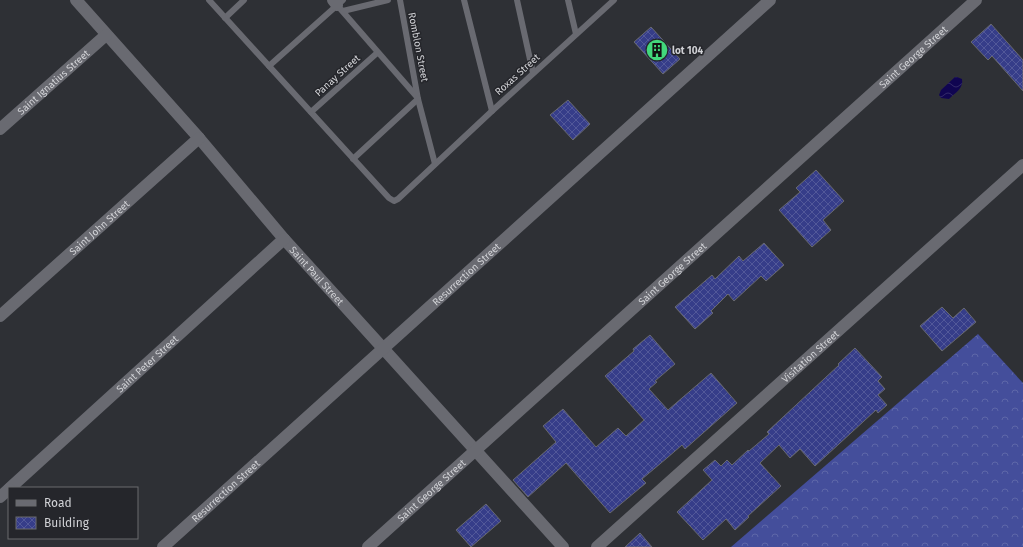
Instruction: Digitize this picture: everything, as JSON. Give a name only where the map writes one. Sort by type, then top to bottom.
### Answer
[{"type":"street","name":"Saint Paul Street","points":[[76,0],[199,138],[284,239],[563,547]]},
{"type":"street","name":"Resurrection Street","points":[[163,547],[770,0]]},
{"type":"street","name":"Saint George Street","points":[[368,547],[976,0]]},
{"type":"street","name":"Saint Ignatius Street","points":[[0,129],[106,35]]},
{"type":"street","name":"Saint John Street","points":[[0,316],[199,138]]},
{"type":"street","name":"Visitation Street","points":[[597,547],[1023,165]]},
{"type":"street","name":"Saint Peter Street","points":[[12,487],[284,239]]},
{"type":"street","name":"Saint Peter Street","points":[[0,498],[8,491]]},
{"type":"lane","points":[[209,0],[353,159],[418,99],[377,53],[339,4]]},
{"type":"lane","points":[[225,18],[244,0]]},
{"type":"lane","points":[[269,66],[339,4],[388,0]]},
{"type":"lane","name":"Romblon Street","points":[[400,0],[418,99],[435,164]]},
{"type":"lane","points":[[464,0],[492,110]]},
{"type":"lane","points":[[516,0],[533,73]]},
{"type":"lane","points":[[568,0],[576,34]]},
{"type":"lane","name":"Roxas Street","points":[[353,159],[389,198],[394,201],[398,199],[492,110],[614,0]]},
{"type":"lane","name":"Panay Street","points":[[311,112],[377,53]]},
{"type":"green space","points":[[978,334],[1023,383],[1023,547],[731,547]]},
{"type":"water","points":[[955,77],[962,79],[962,85],[960,88],[949,99],[941,98],[939,95],[941,90]]},
{"type":"building","points":[[991,24],[1023,60],[1023,91],[992,56],[988,60],[971,42]]},
{"type":"building","name":"lot 104","points":[[651,27],[680,59],[663,74],[634,42]]},
{"type":"building","points":[[568,100],[590,124],[573,140],[550,115]]},
{"type":"building","points":[[816,170],[844,201],[823,220],[831,230],[812,247],[779,210],[800,192],[796,188]]},
{"type":"building","points":[[764,243],[784,265],[766,281],[761,276],[734,301],[728,294],[711,311],[713,313],[695,329],[675,307],[712,275],[715,279],[739,256],[743,261]]},
{"type":"building","points":[[942,307],[953,318],[964,308],[976,322],[942,351],[920,326]]},
{"type":"building","points":[[650,335],[675,364],[655,381],[657,382],[649,389],[668,410],[711,373],[737,403],[685,449],[682,445],[642,479],[646,483],[610,513],[566,463],[528,497],[513,480],[556,442],[543,426],[563,409],[596,447],[618,428],[626,436],[644,420],[605,376]]},
{"type":"building","points":[[855,348],[882,377],[878,381],[885,389],[878,395],[887,405],[878,413],[876,410],[815,466],[800,449],[790,458],[779,445],[760,463],[781,486],[735,530],[726,519],[703,540],[677,512],[712,480],[703,470],[715,460],[721,466],[727,460],[732,465],[748,450],[749,451],[769,434],[767,432],[839,365],[838,364]]},
{"type":"building","points":[[486,504],[501,521],[471,547],[456,530]]},
{"type":"building","points":[[640,533],[652,547],[625,547]]},
{"type":"place","name":"lot 104","points":[[657,50]]}]
